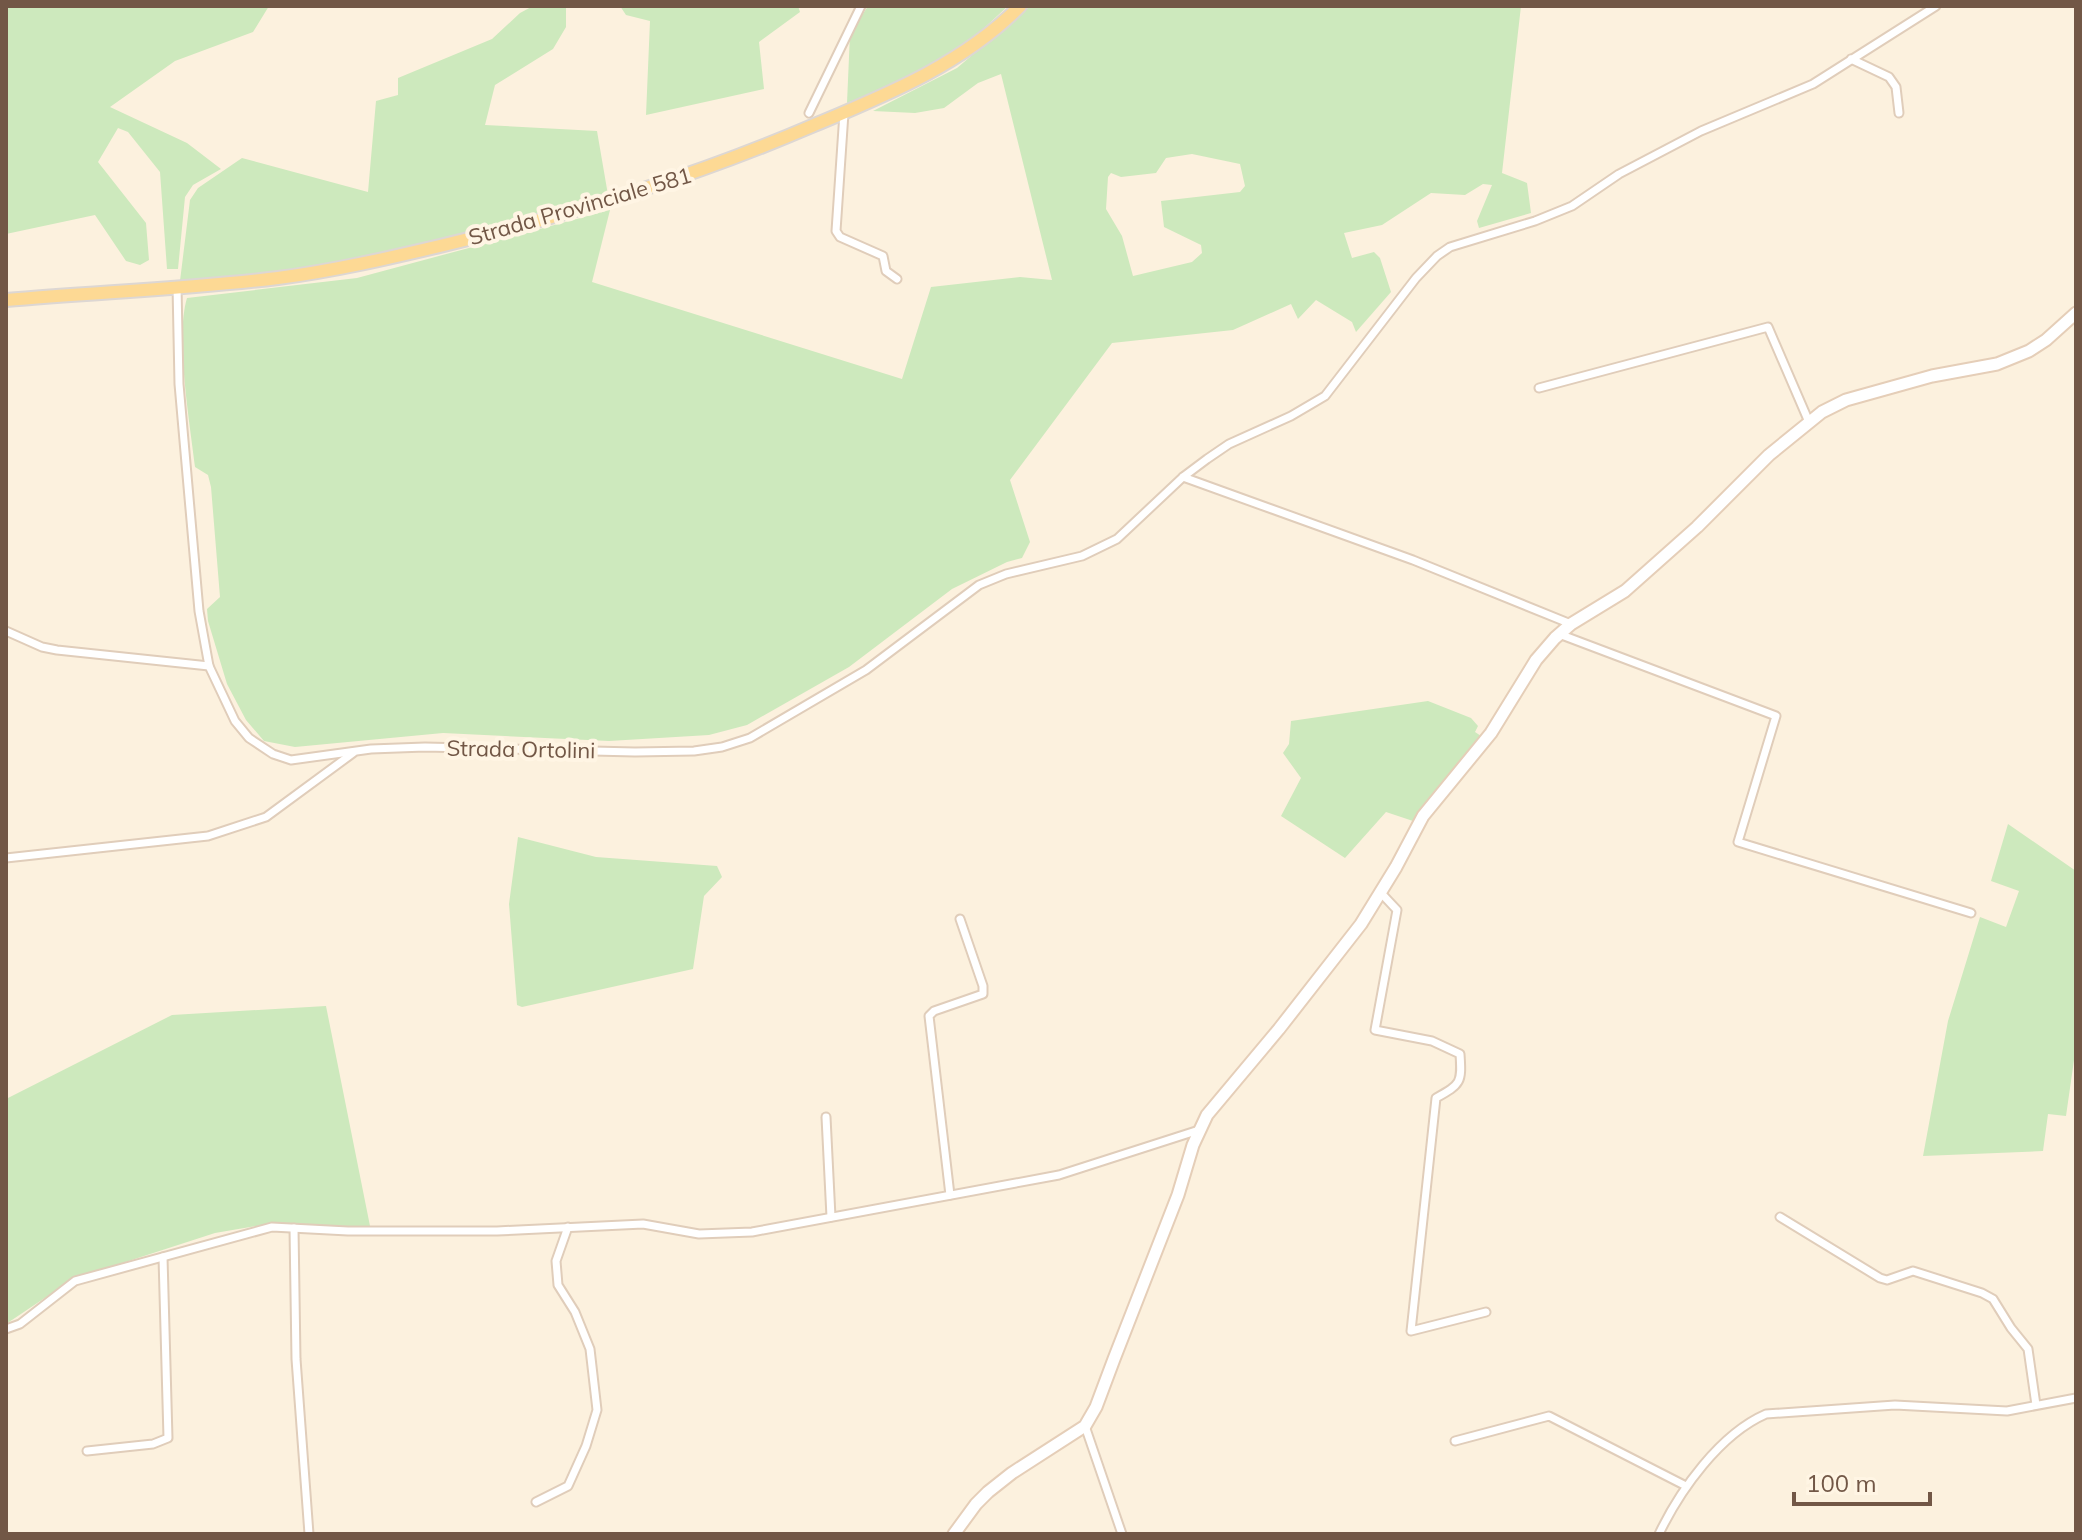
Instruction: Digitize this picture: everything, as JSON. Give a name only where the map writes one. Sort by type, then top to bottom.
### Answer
[{"type":"main road","name":"Strada Provinciale 581","points":[[6,300],[278,278],[380,260],[536,223],[738,158],[898,90],[951,60],[999,27],[1020,6]]},
{"type":"main road","points":[[954,1534],[988,1492],[1085,1426],[1096,1407],[1132,1315],[1199,1130],[1227,1088],[1325,972],[1381,893],[1423,816],[1491,733],[1536,660],[1559,634],[1625,591],[1697,527],[1769,455],[1822,412],[1846,400],[1932,376],[1997,364],[2029,351],[2076,313]]},
{"type":"street","points":[[809,113],[861,6]]},
{"type":"street","name":"Strada Ortolini","points":[[177,286],[179,384],[199,611],[209,666],[235,721],[249,738],[265,750],[291,760],[425,747],[694,751],[722,747],[750,738],[866,670],[979,585],[1006,574],[1082,556],[1108,545],[1135,525],[1183,477],[1229,444],[1291,416],[1325,396],[1416,278],[1450,247],[1535,221],[1572,206],[1651,157],[1701,131],[1793,94],[1936,6]]},
{"type":"street","points":[[1851,59],[1889,77],[1896,87],[1899,113]]},
{"type":"street","points":[[844,113],[836,231],[840,237],[883,256],[886,271],[897,279]]},
{"type":"street","points":[[1539,388],[1768,327],[1809,422]]},
{"type":"street","points":[[1183,477],[1413,560],[1571,624]]},
{"type":"street","points":[[6,631],[57,650],[209,666]]},
{"type":"street","points":[[1559,634],[1776,716],[1738,842],[1971,913]]},
{"type":"street","points":[[6,858],[208,836],[266,817],[355,752]]},
{"type":"street","points":[[1381,893],[1397,910],[1375,1030],[1432,1041],[1460,1054],[1462,1076],[1457,1086],[1436,1098],[1411,1331],[1486,1312]]},
{"type":"street","points":[[950,1195],[929,1016],[934,1011],[983,994],[960,919]]},
{"type":"street","points":[[826,1117],[831,1217]]},
{"type":"street","points":[[6,1329],[20,1324],[75,1281],[272,1227],[393,1231],[643,1224],[699,1234],[752,1232],[1059,1175],[1199,1130]]},
{"type":"street","points":[[1780,1217],[1880,1278],[1887,1280],[1913,1271],[1993,1299],[2028,1349],[2036,1405]]},
{"type":"street","points":[[536,1502],[568,1486],[586,1446],[597,1410],[590,1349],[575,1312],[558,1285],[556,1261],[568,1227]]},
{"type":"street","points":[[294,1228],[296,1359],[309,1534]]},
{"type":"street","points":[[87,1451],[153,1444],[168,1438],[163,1257]]},
{"type":"street","points":[[1659,1534],[1686,1486],[1739,1430],[1766,1414],[1895,1405],[2007,1411],[2076,1398]]},
{"type":"street","points":[[1455,1441],[1549,1416],[1686,1486]]},
{"type":"street","points":[[1085,1426],[1122,1534]]},
{"type":"green space","points":[[6,6],[269,6],[253,32],[175,61],[110,107],[187,143],[221,169],[193,185],[185,197],[178,269],[167,269],[160,172],[128,132],[118,128],[98,162],[146,223],[149,260],[140,265],[126,261],[95,215],[6,234]]},
{"type":"green space","points":[[533,6],[566,6],[566,27],[553,49],[495,85],[485,125],[597,131],[608,195],[457,238],[337,266],[180,281],[190,200],[198,188],[242,158],[368,192],[376,101],[398,95],[398,78],[492,39],[520,13]]},
{"type":"green space","points":[[620,6],[798,6],[800,12],[759,42],[764,89],[646,115],[650,21],[626,15]]},
{"type":"green space","points":[[868,6],[1008,6],[970,41],[912,78],[847,103],[850,34]]},
{"type":"green space","points":[[1030,6],[1521,6],[1502,173],[1527,183],[1531,213],[1479,228],[1477,221],[1492,185],[1483,184],[1465,195],[1431,193],[1382,225],[1344,233],[1352,258],[1374,252],[1380,258],[1391,292],[1356,332],[1352,322],[1316,300],[1298,319],[1291,304],[1233,330],[1112,343],[1010,480],[1030,542],[1022,558],[1007,562],[952,589],[849,667],[747,725],[709,735],[609,741],[443,733],[295,747],[264,741],[246,720],[227,684],[208,621],[207,609],[220,597],[211,487],[208,475],[195,467],[187,405],[182,335],[187,298],[357,278],[610,210],[592,282],[902,379],[931,287],[1020,277],[1052,280],[1001,74],[978,83],[944,108],[915,113],[873,111],[957,68]],"holes":[[[1192,154],[1240,164],[1245,186],[1240,192],[1161,201],[1164,227],[1201,245],[1202,253],[1192,262],[1133,276],[1122,236],[1106,209],[1108,177],[1111,173],[1121,177],[1156,173],[1166,158]]]},
{"type":"green space","points":[[1428,701],[1471,718],[1478,726],[1475,732],[1481,736],[1413,821],[1386,812],[1345,858],[1281,816],[1301,778],[1283,753],[1289,744],[1291,721]]},
{"type":"green space","points":[[2008,824],[2076,871],[2076,1046],[2066,1116],[2048,1114],[2043,1151],[1923,1156],[1948,1021],[1980,917],[2006,927],[2019,891],[1991,881]]},
{"type":"green space","points":[[518,837],[596,857],[717,866],[722,877],[704,896],[693,969],[522,1007],[517,1005],[509,904]]},
{"type":"green space","points":[[326,1006],[371,1231],[274,1223],[215,1233],[73,1279],[6,1324],[6,1099],[172,1015]]}]
